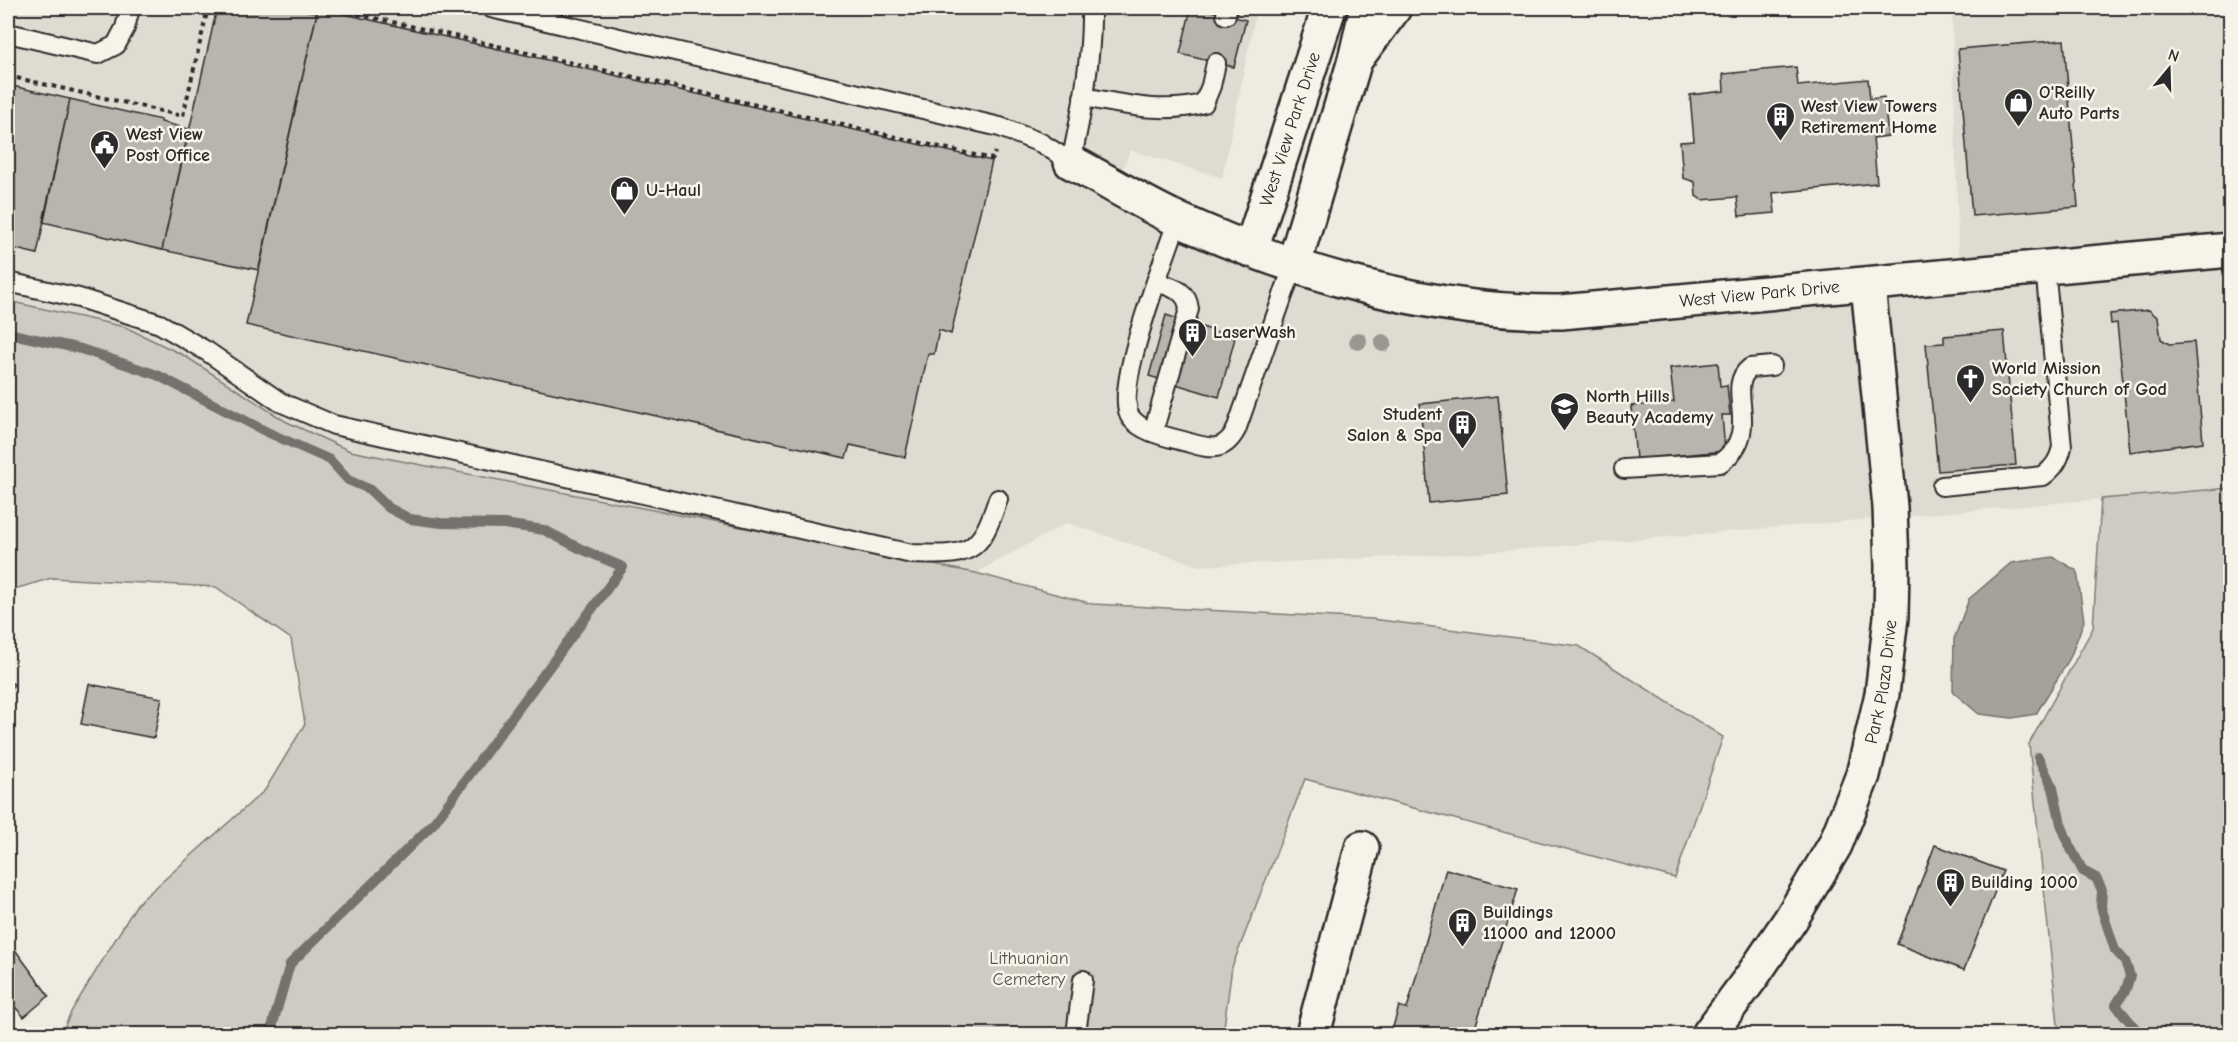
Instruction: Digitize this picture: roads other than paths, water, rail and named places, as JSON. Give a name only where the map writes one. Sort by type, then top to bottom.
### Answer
[{"type":"street","name":"West View Park Drive","points":[[1251,249],[1329,8]]},
{"type":"street","points":[[1294,264],[1355,60],[1367,8]]},
{"type":"street","points":[[1355,60],[1394,8]]},
{"type":"street","name":"West View Park Drive","points":[[1071,162],[1178,219],[1251,249],[1361,287],[1455,305],[1548,312],[1649,305],[2230,250]]},
{"type":"street","name":"Park Plaza Drive","points":[[1709,1035],[1760,966],[1835,845],[1863,775],[1882,694],[1891,617],[1890,507],[1868,285]]},
{"type":"street","points":[[1313,1035],[1362,848]]},
{"type":"lane","points":[[8,33],[98,54],[116,45],[130,8]]},
{"type":"lane","points":[[491,8],[1000,127],[1041,143],[1071,162],[1092,36],[1091,8]]},
{"type":"lane","points":[[1083,97],[1144,108],[1190,107],[1204,104],[1216,63]]},
{"type":"lane","points":[[1178,219],[1133,352],[1125,399],[1130,416],[1142,428],[1207,448],[1222,446],[1232,438],[1294,264]]},
{"type":"lane","points":[[1942,486],[2043,476],[2059,460],[2062,447],[2045,267]]},
{"type":"lane","points":[[8,282],[79,298],[160,324],[208,352],[280,402],[334,425],[912,554],[948,556],[975,547],[989,527],[998,499]]},
{"type":"lane","points":[[1153,432],[1189,309],[1185,295],[1180,290],[1157,282]]},
{"type":"lane","points":[[1624,469],[1720,464],[1739,445],[1742,434],[1741,380],[1750,368],[1772,366]]},
{"type":"lane","points":[[1076,1035],[1083,980]]},
{"type":"waterway","points":[[8,333],[81,349],[157,375],[267,432],[330,460],[348,480],[369,489],[389,508],[410,519],[441,523],[504,524],[544,530],[623,567],[433,824],[290,964],[270,1034]]},
{"type":"waterway","points":[[2038,757],[2053,788],[2061,824],[2070,847],[2083,871],[2096,878],[2102,890],[2101,907],[2115,950],[2125,961],[2130,976],[2126,989],[2116,1005],[2140,1034]]},
{"type":"place","name":"O'Reilly Auto Parts","points":[[2018,128]]},
{"type":"place","name":"West View Towers Retirement Home","points":[[1780,142]]},
{"type":"place","name":"West View Post Office","points":[[105,170]]},
{"type":"place","name":"U-Haul","points":[[625,216]]},
{"type":"place","name":"LaserWash","points":[[1192,358]]},
{"type":"place","name":"World Mission Society Church of God","points":[[1971,404]]},
{"type":"place","name":"North Hills Beauty Academy","points":[[1565,432]]},
{"type":"place","name":"Student Salon & Spa","points":[[1463,450]]},
{"type":"place","name":"Building 1000","points":[[1950,908]]},
{"type":"place","name":"Buildings 11000 and 12000","points":[[1462,948]]},
{"type":"park label","name":"Lithuanian Cemetery","points":[[1029,968]]}]
